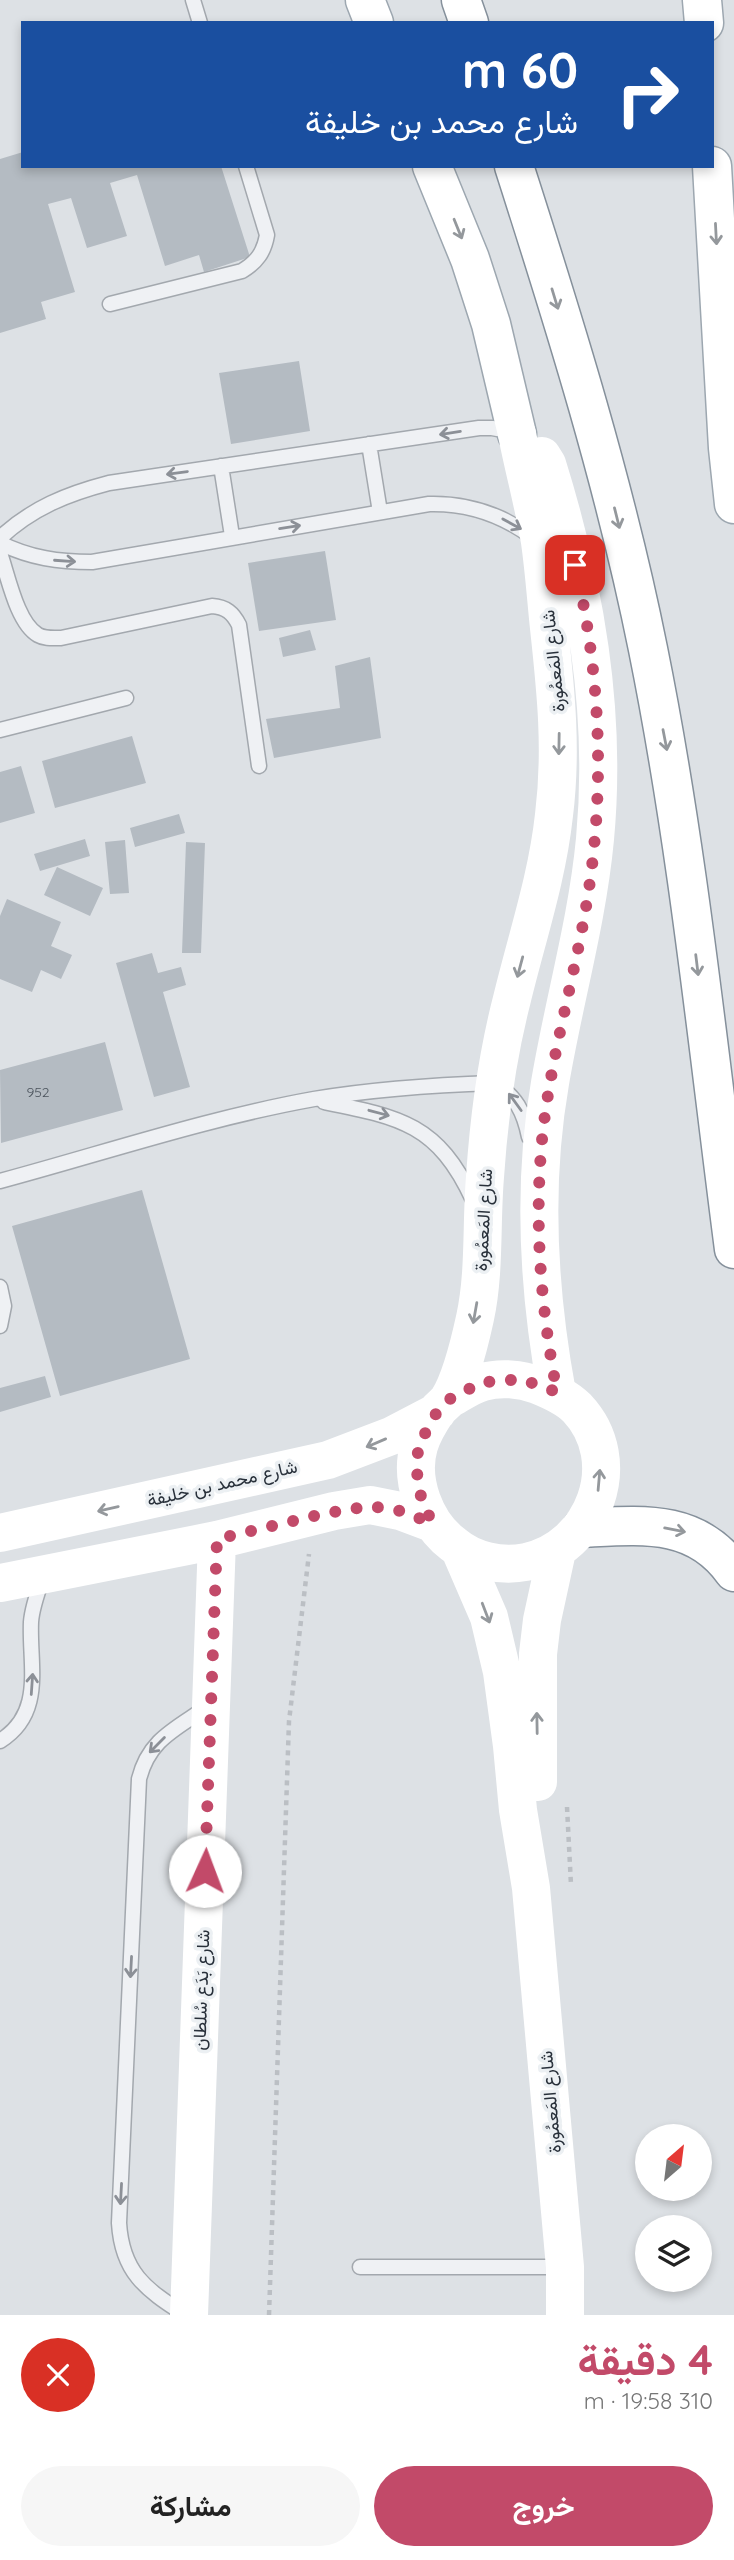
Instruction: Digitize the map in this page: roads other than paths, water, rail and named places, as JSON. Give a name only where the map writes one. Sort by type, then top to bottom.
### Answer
[{"type":"main road","points":[[365,0],[373,21]]},
{"type":"main road","points":[[461,0],[467,21]]},
{"type":"main road","points":[[702,0],[704,21]]},
{"type":"main road","points":[[433,168],[474,272],[501,364],[517,434]]},
{"type":"main road","points":[[515,168],[599,448],[647,647],[683,849],[734,1249]]},
{"type":"main road","points":[[712,168],[728,448],[734,504]]},
{"type":"main road","name":"شارع المَعمُورة","points":[[442,1406],[464,1359],[476,1316],[494,1083],[512,1000],[538,904],[555,814],[559,720],[540,543],[517,434]]},
{"type":"main road","name":"شارع المَعمُورة","points":[[517,434],[539,452],[547,464],[565,524],[584,611],[597,711],[597,787],[591,875],[576,964],[550,1084],[542,1140],[539,1191],[542,1300],[557,1392]]},
{"type":"main road","points":[[570,1539],[595,1506],[601,1481],[600,1454],[592,1430],[577,1409],[557,1392],[521,1379],[482,1382],[442,1406],[418,1446],[417,1486],[432,1523],[444,1538],[460,1550],[498,1564],[518,1563],[538,1559],[570,1539],[631,1525],[688,1533],[716,1551],[734,1572]]},
{"type":"main road","name":"شارع محمد بن خليفة","points":[[0,1533],[328,1460],[391,1437],[442,1406]]},
{"type":"main road","points":[[0,1583],[370,1506],[400,1511],[432,1523]]},
{"type":"main road","name":"شارع بَدَع سُلطان","points":[[187,2315],[217,1539]]},
{"type":"main road","name":"شارع المَعمُورة","points":[[531,1888],[537,1816],[538,1654],[542,1620],[570,1539]]},
{"type":"main road","name":"شارع المَعمُورة","points":[[460,1550],[489,1617],[496,1644],[531,1888],[565,2267],[565,2315]]},
{"type":"lane","points":[[193,0],[199,21]]},
{"type":"lane","points":[[110,304],[242,271],[252,265],[265,246],[267,235],[247,168]]},
{"type":"lane","points":[[0,538],[36,509],[60,497],[109,483],[479,428],[517,434]]},
{"type":"lane","points":[[369,444],[380,512]]},
{"type":"lane","points":[[221,466],[232,536]]},
{"type":"lane","points":[[0,543],[18,552],[43,559],[92,562],[232,536],[429,504],[449,504],[472,507],[496,515],[540,543]]},
{"type":"lane","points":[[0,553],[21,617],[39,636],[49,639],[212,606],[228,610],[239,625],[260,766]]},
{"type":"lane","points":[[0,730],[126,698]]},
{"type":"lane","points":[[0,1181],[224,1120],[312,1100],[403,1088],[494,1083],[506,1090],[522,1110],[539,1191]]},
{"type":"lane","points":[[312,1100],[382,1113],[429,1137],[447,1155],[461,1175],[483,1223]]},
{"type":"lane","points":[[0,1287],[4,1306],[0,1326]]},
{"type":"lane","points":[[0,1741],[8,1736],[22,1718],[31,1698],[34,1676],[32,1618],[44,1573]]},
{"type":"lane","points":[[187,2315],[144,2286],[132,2271],[120,2239],[120,2209],[139,1779],[148,1752],[158,1741],[211,1704]]},
{"type":"lane","points":[[360,2267],[565,2267]]}]
